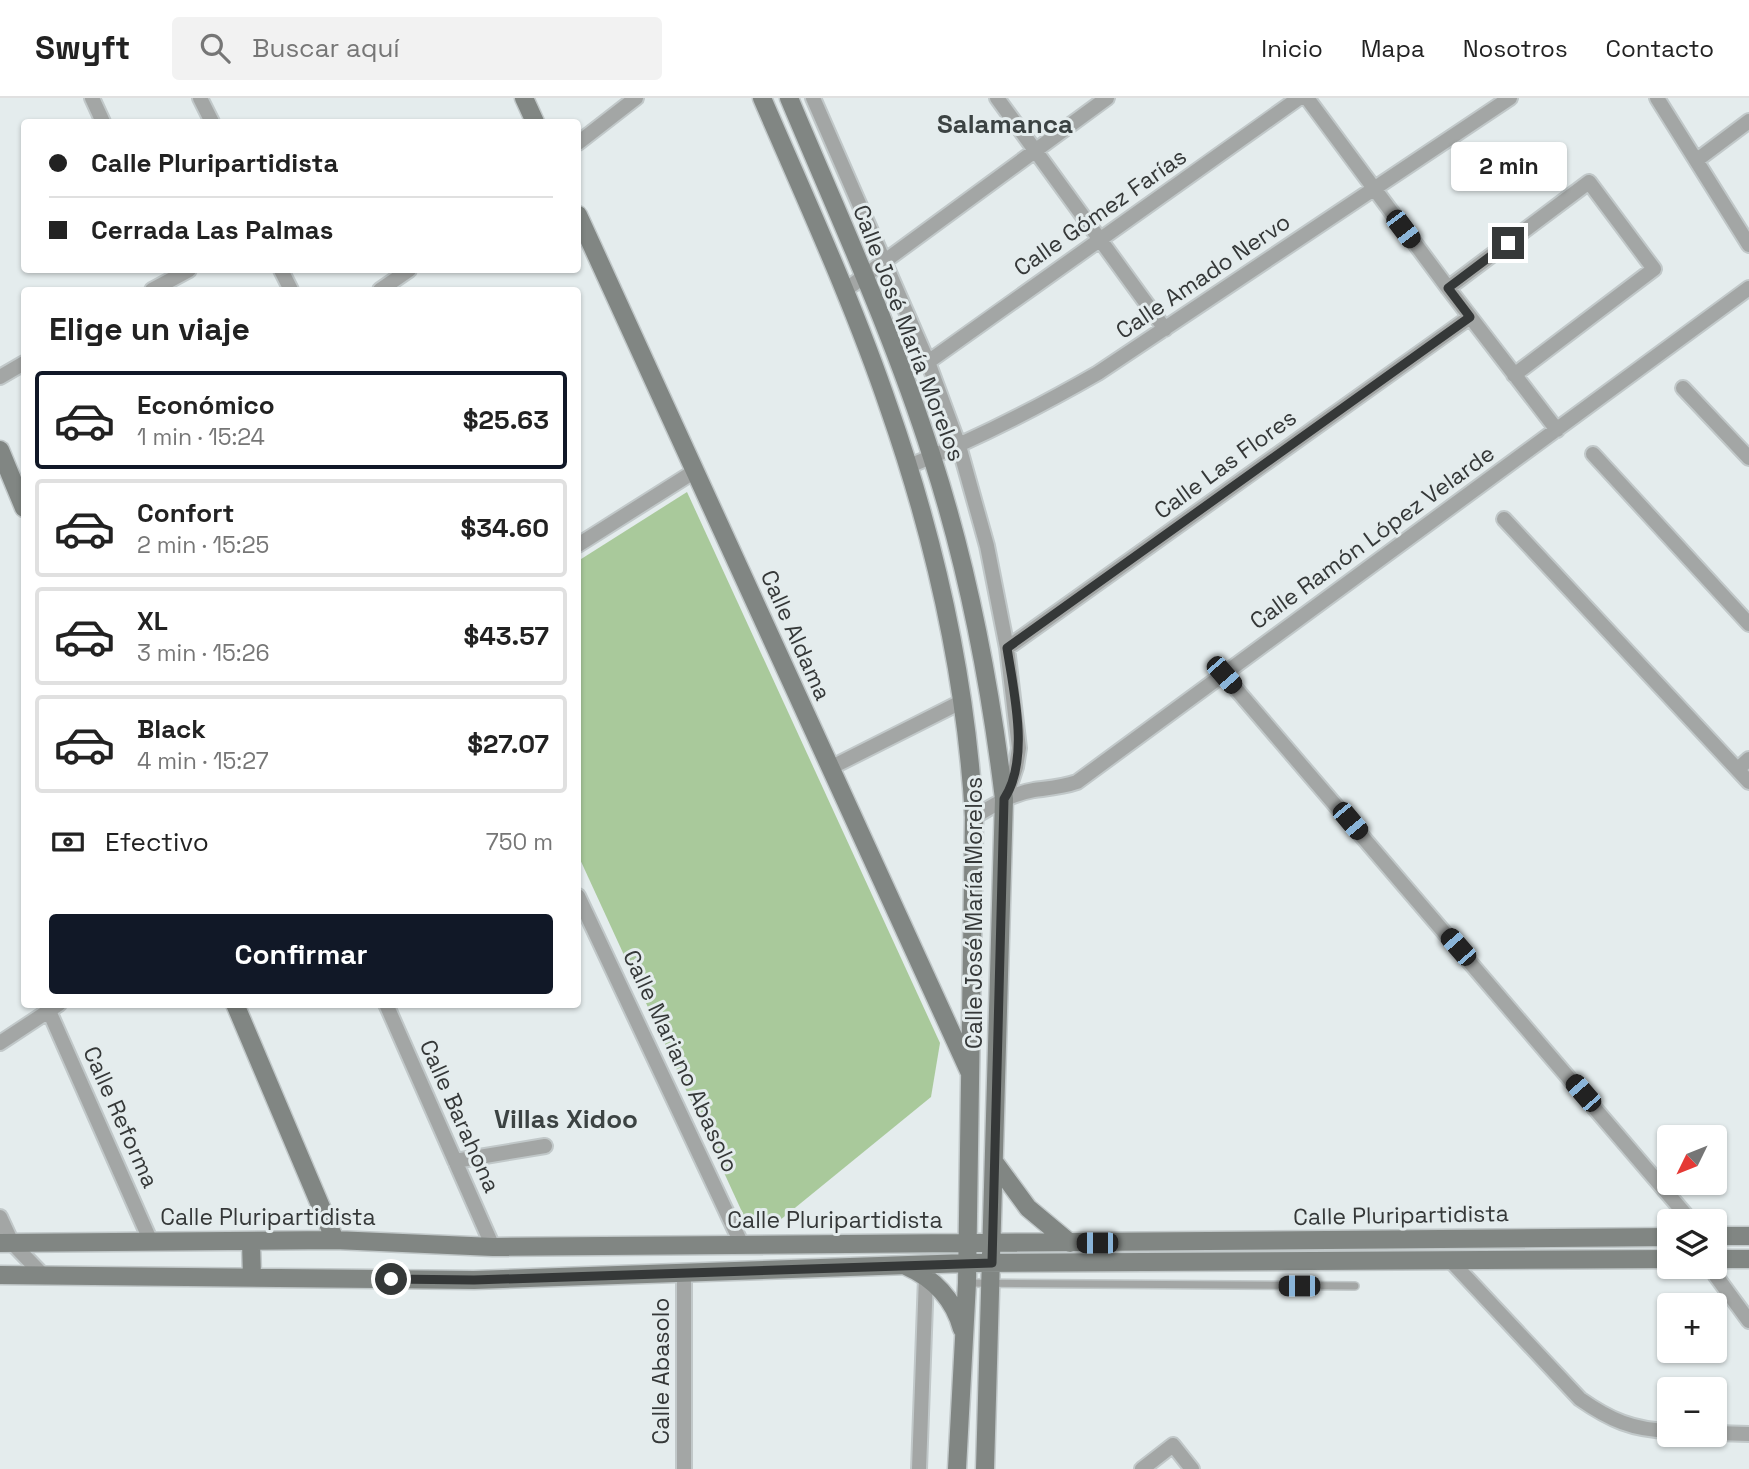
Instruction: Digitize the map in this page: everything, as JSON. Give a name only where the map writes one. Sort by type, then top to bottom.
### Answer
[{"type":"street","points":[[92,98],[102,119]]},
{"type":"street","points":[[524,98],[534,119]]},
{"type":"street","points":[[581,141],[636,98]]},
{"type":"street","name":"Calle José María Morelos","points":[[762,98],[844,291],[909,466],[948,622],[963,701],[971,762],[974,817],[967,1283],[957,1469]]},
{"type":"street","name":"Calle José María Morelos","points":[[789,98],[901,366],[932,457],[964,569],[997,741],[1004,799],[985,1469]]},
{"type":"street","points":[[813,98],[928,362],[959,446],[987,546],[1007,648],[1019,748],[1016,767],[1004,799]]},
{"type":"street","points":[[997,98],[1165,329]]},
{"type":"street","points":[[844,291],[1107,98]]},
{"type":"street","name":"Calle Gómez Farías","points":[[928,362],[1299,98]]},
{"type":"street","points":[[1307,98],[1557,430]]},
{"type":"street","name":"Calle Amado Nervo","points":[[909,466],[959,446],[1052,400],[1098,373],[1510,98]]},
{"type":"street","points":[[1657,98],[1749,244]]},
{"type":"street","points":[[203,99],[211,119]]},
{"type":"street","points":[[1697,160],[1749,121]]},
{"type":"street","points":[[817,164],[838,155]]},
{"type":"street","points":[[1448,288],[1589,182],[1654,269],[1514,375]]},
{"type":"street","name":"Calle Aldama","points":[[581,222],[971,1074]]},
{"type":"street","points":[[157,287],[178,273]]},
{"type":"street","points":[[384,287],[405,273]]},
{"type":"street","name":"Calle Ramón López Velarde","points":[[974,817],[1004,799],[1033,790],[1064,787],[1077,782],[1749,288]]},
{"type":"street","name":"Calle Las Flores","points":[[1007,648],[1470,317]]},
{"type":"street","points":[[0,377],[21,365]]},
{"type":"street","points":[[1683,388],[1749,458]]},
{"type":"street","points":[[0,450],[21,501]]},
{"type":"street","points":[[1594,454],[1749,624]]},
{"type":"street","points":[[581,543],[695,471]]},
{"type":"street","points":[[1504,519],[1744,764],[1749,782]]},
{"type":"street","points":[[1224,675],[1681,1209]]},
{"type":"street","points":[[830,768],[963,701]]},
{"type":"street","name":"Calle Mariano Abasolo","points":[[582,918],[743,1245]]},
{"type":"street","points":[[0,1043],[54,1008]]},
{"type":"street","name":"Calle Reforma","points":[[54,1008],[151,1242]]},
{"type":"street","points":[[237,1008],[335,1240]]},
{"type":"street","name":"Calle Barahona","points":[[388,1008],[493,1247]]},
{"type":"street","points":[[455,1161],[545,1146]]},
{"type":"street","points":[[995,1163],[1028,1208],[1070,1243]]},
{"type":"street","points":[[0,1217],[6,1243],[42,1274]]},
{"type":"street","points":[[1727,1236],[1749,1236]]},
{"type":"street","name":"Calle Pluripartidista","points":[[6,1243],[335,1240],[493,1247],[1657,1237]]},
{"type":"street","points":[[251,1242],[252,1277]]},
{"type":"street","name":"Calle Pluripartidista","points":[[0,1275],[474,1280],[992,1263],[1657,1259]]},
{"type":"street","points":[[1727,1259],[1749,1259]]},
{"type":"street","name":"Calle Pluripartidista","points":[[1451,1261],[1580,1399],[1623,1424],[1657,1430]]},
{"type":"street","points":[[906,1266],[926,1277],[947,1296],[964,1336]]},
{"type":"street","name":"Calle Abasolo","points":[[684,1273],[684,1469]]},
{"type":"street","points":[[919,1469],[926,1277]]},
{"type":"street","points":[[1718,1279],[1749,1321]]},
{"type":"street","points":[[1727,1433],[1749,1434]]},
{"type":"street","points":[[1142,1469],[1173,1445],[1192,1469]]},
{"type":"lane","points":[[967,1283],[1355,1286]]},
{"type":"green space","points":[[687,492],[940,1043],[931,1097],[774,1225],[749,1227],[581,862],[581,559]]},
{"type":"district","name":"Salamanca","points":[[1005,124]]},
{"type":"district","name":"Villas Xidoo","points":[[566,1119]]},
{"type":"route","points":[[391,1279],[474,1280],[992,1263],[1004,799],[1016,767],[1019,748],[1007,648],[1470,317],[1448,288],[1508,243]]}]
